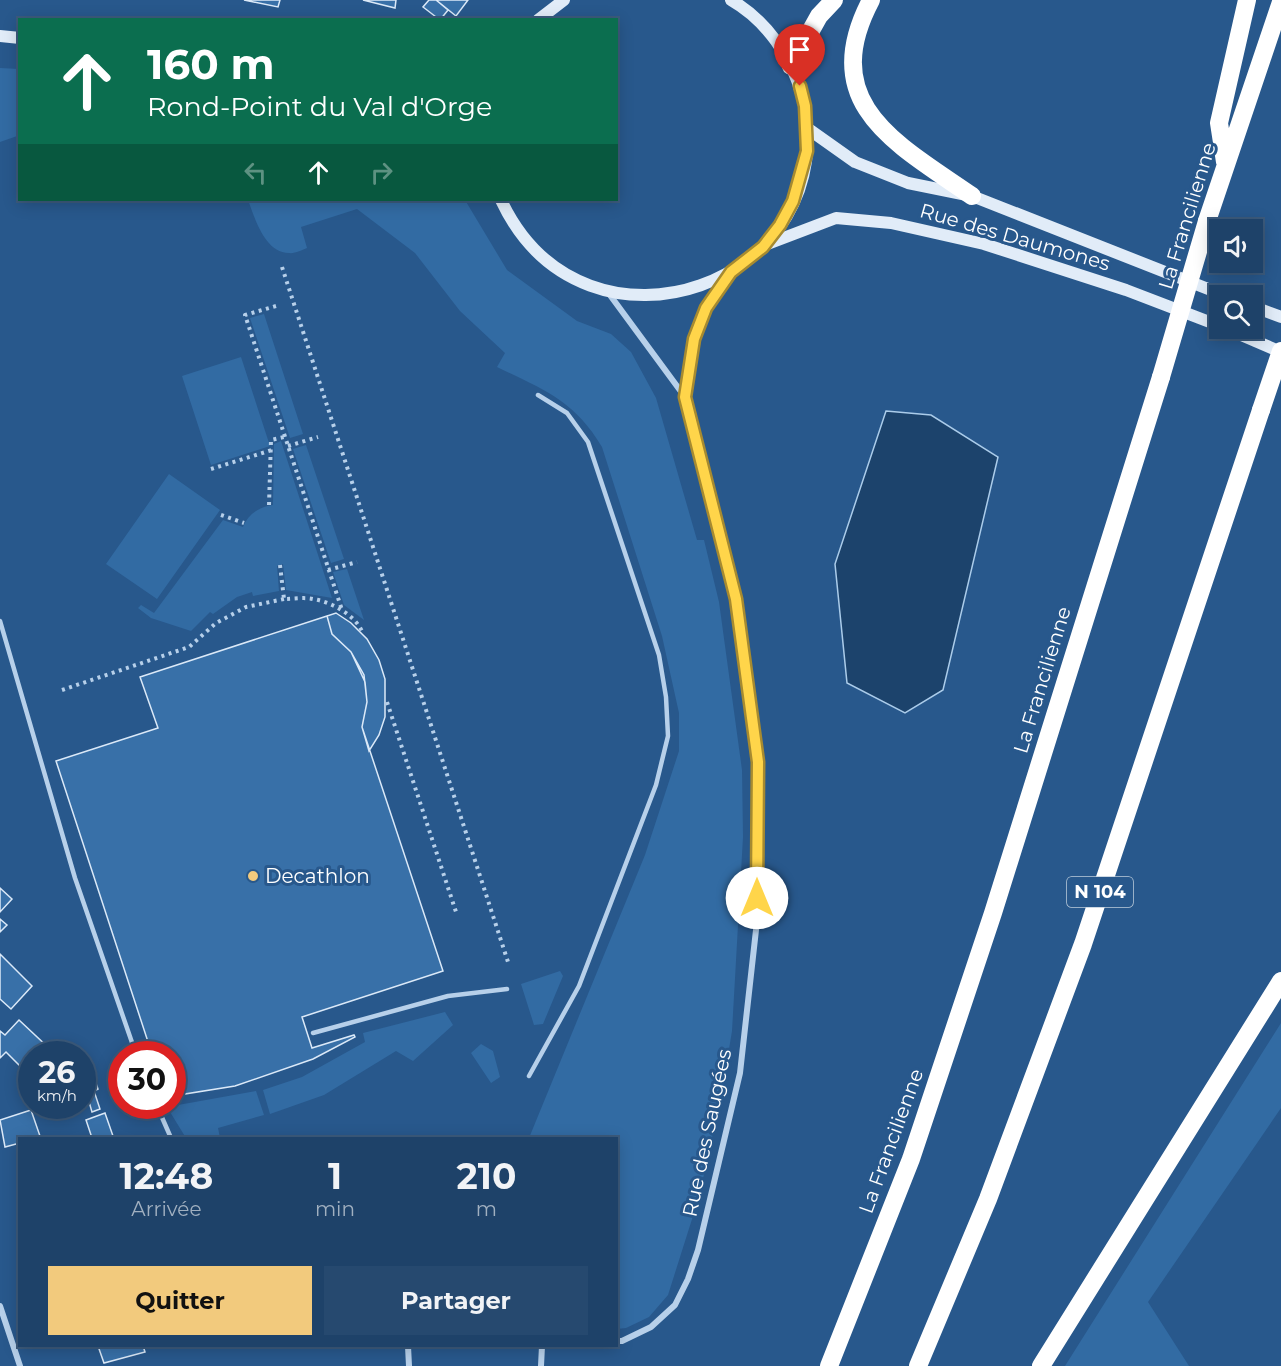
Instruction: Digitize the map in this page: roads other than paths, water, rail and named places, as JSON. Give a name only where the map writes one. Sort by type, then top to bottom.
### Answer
[{"type":"highway","points":[[791,66],[819,16],[834,0]]},
{"type":"highway","points":[[871,0],[857,27],[852,65],[857,91],[880,128],[894,141],[972,196]]},
{"type":"highway","points":[[1226,166],[1219,123],[1247,0]]},
{"type":"highway","name":"La Francilienne","points":[[829,1366],[911,1160],[993,913],[1161,377],[1207,220],[1281,2]]},
{"type":"highway","name":"N 104","points":[[918,1366],[988,1199],[1083,944],[1281,351]]},
{"type":"highway","points":[[1041,1366],[1281,981]]},
{"type":"main road","points":[[541,18],[564,0]]},
{"type":"main road","points":[[502,201],[515,226],[540,254],[579,281],[607,291],[634,296],[660,296],[709,284],[731,272],[763,247],[780,225],[793,201],[804,168],[807,128],[800,86],[791,66],[765,27],[731,0]]},
{"type":"main road","points":[[0,36],[18,38]]},
{"type":"main road","name":"Rue des Daumones","points":[[807,128],[855,162],[908,183],[972,196],[1209,289]]},
{"type":"main road","name":"Rue des Daumones","points":[[763,247],[836,218],[891,223],[984,244],[1126,290],[1209,322]]},
{"type":"main road","points":[[1263,310],[1281,317]]},
{"type":"main road","points":[[1252,339],[1281,351]]},
{"type":"street","name":"Rue des Saugées","points":[[685,397],[694,339],[706,308],[731,272]]},
{"type":"street","name":"Rue des Saugées","points":[[607,291],[685,397],[736,599],[758,762],[757,921],[740,1073],[694,1260],[675,1305],[651,1326],[618,1341]]},
{"type":"street","points":[[0,1306],[20,1366]]},
{"type":"street","points":[[408,1347],[409,1366]]},
{"type":"street","points":[[542,1366],[543,1347]]},
{"type":"lane","points":[[529,1076],[579,986],[656,785],[668,736],[666,697],[659,655],[588,442],[567,413],[538,395]]},
{"type":"lane","points":[[0,621],[75,878],[131,1041]]},
{"type":"lane","points":[[313,1033],[448,996],[507,988]]},
{"type":"lane","points":[[163,1119],[171,1137]]},
{"type":"place","name":"Decathlon","points":[[253,876]]}]
